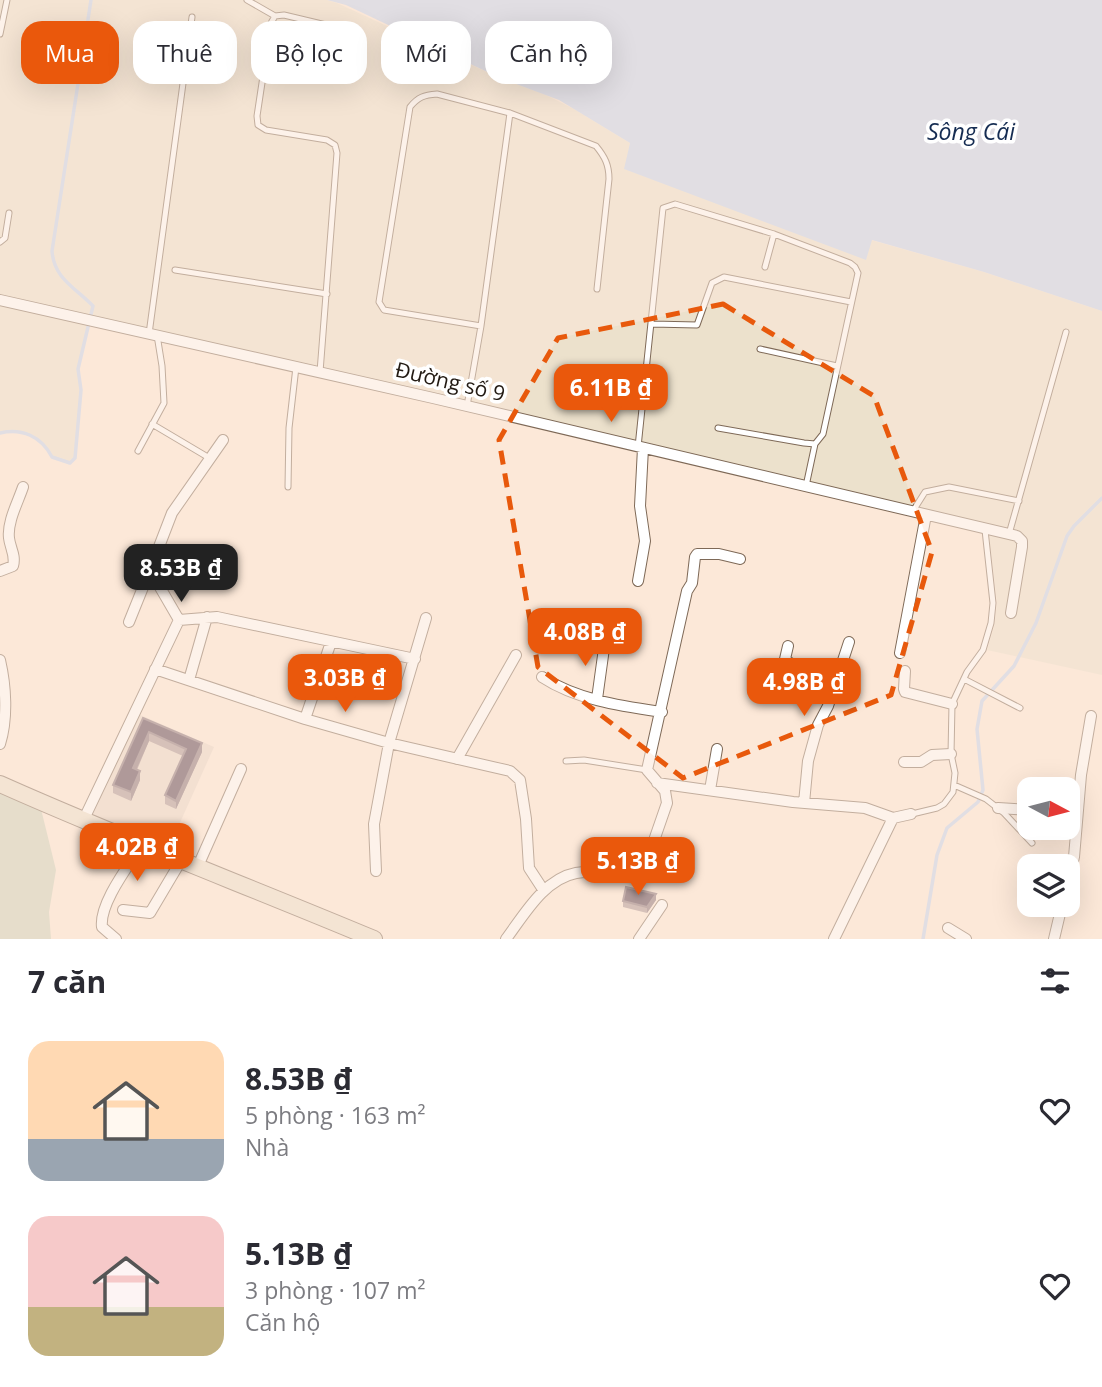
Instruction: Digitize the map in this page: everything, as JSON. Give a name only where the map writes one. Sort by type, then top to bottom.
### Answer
[{"type":"main road","points":[[0,783],[83,821],[374,939]]},
{"type":"street","name":"Đường số 9","points":[[0,300],[467,406],[1009,534]]},
{"type":"street","points":[[129,622],[172,513],[223,440]]},
{"type":"street","points":[[638,581],[645,541],[640,506],[641,448]]},
{"type":"street","points":[[0,570],[13,566],[15,559],[9,538],[10,526],[23,487]]},
{"type":"street","points":[[900,653],[926,515]]},
{"type":"street","points":[[1009,534],[1022,541],[1011,613]]},
{"type":"street","points":[[506,939],[537,897],[575,873],[642,875],[667,803],[665,791],[648,771],[687,592],[692,583],[695,557],[697,554],[719,554],[740,559]]},
{"type":"street","points":[[150,570],[179,620]]},
{"type":"street","points":[[189,680],[207,617]]},
{"type":"street","points":[[179,620],[217,617],[415,659]]},
{"type":"street","points":[[376,871],[374,824],[389,743],[426,618]]},
{"type":"street","points":[[83,821],[179,620]]},
{"type":"street","points":[[597,699],[605,641]]},
{"type":"street","points":[[305,719],[331,642]]},
{"type":"street","points":[[804,803],[808,761],[818,725],[849,642]]},
{"type":"street","points":[[788,646],[785,659],[787,662],[833,690]]},
{"type":"street","points":[[457,759],[516,655]]},
{"type":"street","points":[[0,660],[4,697],[4,725],[0,744]]},
{"type":"street","points":[[155,668],[305,719],[389,743],[510,771],[520,780],[529,868],[544,891]]},
{"type":"street","points":[[905,671],[905,692],[953,704]]},
{"type":"street","points":[[542,677],[561,688],[597,699],[662,712]]},
{"type":"street","points":[[1080,779],[1091,716]]},
{"type":"street","points":[[710,790],[718,749]]},
{"type":"street","points":[[904,762],[921,762],[932,755],[951,754]]},
{"type":"street","points":[[198,866],[241,769]]},
{"type":"street","points":[[657,783],[804,803],[865,808],[893,818],[911,814]]},
{"type":"street","points":[[998,808],[1017,809]]},
{"type":"street","points":[[834,939],[893,818]]},
{"type":"street","points":[[116,939],[102,927],[101,919],[105,906],[142,843]]},
{"type":"street","points":[[123,910],[150,913],[182,859]]},
{"type":"street","points":[[639,939],[662,905]]},
{"type":"street","points":[[1054,939],[1059,917]]},
{"type":"street","points":[[948,928],[966,939]]},
{"type":"lane","points":[[0,34],[7,0]]},
{"type":"lane","points":[[247,0],[275,16],[284,15],[309,21]]},
{"type":"lane","points":[[275,16],[271,23],[257,116],[258,125],[265,130],[327,140],[335,145],[337,153],[320,372]]},
{"type":"lane","points":[[138,451],[164,402],[162,366],[153,335],[192,17]]},
{"type":"lane","points":[[481,327],[384,310],[379,302],[410,107],[416,99],[424,95],[437,94],[510,113],[596,146],[609,167],[597,289]]},
{"type":"lane","points":[[467,406],[481,327],[510,113]]},
{"type":"lane","points":[[641,448],[663,208],[676,204],[774,234],[855,267],[858,273],[823,434],[815,444],[806,487]]},
{"type":"lane","points":[[0,242],[5,238],[9,213]]},
{"type":"lane","points":[[765,268],[774,234]]},
{"type":"lane","points":[[175,270],[327,294]]},
{"type":"lane","points":[[652,324],[697,325],[712,283],[724,277],[851,302]]},
{"type":"lane","points":[[1009,534],[1066,332]]},
{"type":"lane","points":[[760,349],[837,366]]},
{"type":"lane","points":[[288,487],[289,428],[296,367]]},
{"type":"lane","points":[[152,424],[211,459]]},
{"type":"lane","points":[[718,428],[815,444]]},
{"type":"lane","points":[[912,511],[925,492],[949,487],[1019,501]]},
{"type":"lane","points":[[911,814],[936,808],[951,797],[955,773],[951,754],[953,704],[964,679],[983,650],[991,623],[993,603],[985,530]]},
{"type":"lane","points":[[964,679],[1020,708]]},
{"type":"lane","points":[[566,761],[584,760],[648,771]]},
{"type":"lane","points":[[954,785],[986,799],[1032,843]]},
{"type":"highlighted area","points":[[723,304],[874,396],[932,552],[891,695],[683,778],[538,667],[499,440],[558,338]]},
{"type":"shaded area","points":[[0,0],[327,0],[381,23],[381,84],[471,84],[471,65],[485,71],[485,84],[516,84],[544,94],[630,143],[625,169],[866,259],[871,240],[984,272],[1102,311],[1102,675],[987,650],[997,603],[988,526],[91,317],[78,369],[81,390],[75,458],[70,463],[52,457],[46,446],[37,438],[25,433],[0,433]]},
{"type":"shaded area","points":[[138,714],[214,747],[169,847],[89,817]]},
{"type":"green space","points":[[0,790],[41,809],[56,870],[49,912],[51,939],[0,939]]},
{"type":"water","name":"Sông Cái","points":[[327,0],[1102,0],[1102,311],[984,272],[872,240],[866,260],[624,169],[630,143],[559,100],[516,84],[612,84],[612,21],[485,21],[485,71],[471,64],[471,21],[381,22],[346,5]]},
{"type":"building","points":[[143,718],[202,743],[176,801],[165,795],[186,749],[149,732],[133,768],[140,771],[131,792],[113,785]]},
{"type":"building","points":[[626,887],[656,894],[647,907],[623,901]]},
{"type":"waterway","points":[[0,433],[30,435],[37,439],[52,457],[70,463],[75,458],[81,390],[78,369],[93,306],[61,276],[52,251],[91,0]]},
{"type":"waterway","points":[[923,939],[937,855],[947,828],[978,802],[983,790],[977,729],[982,701],[1014,666],[1036,623],[1067,536],[1102,498]]}]
